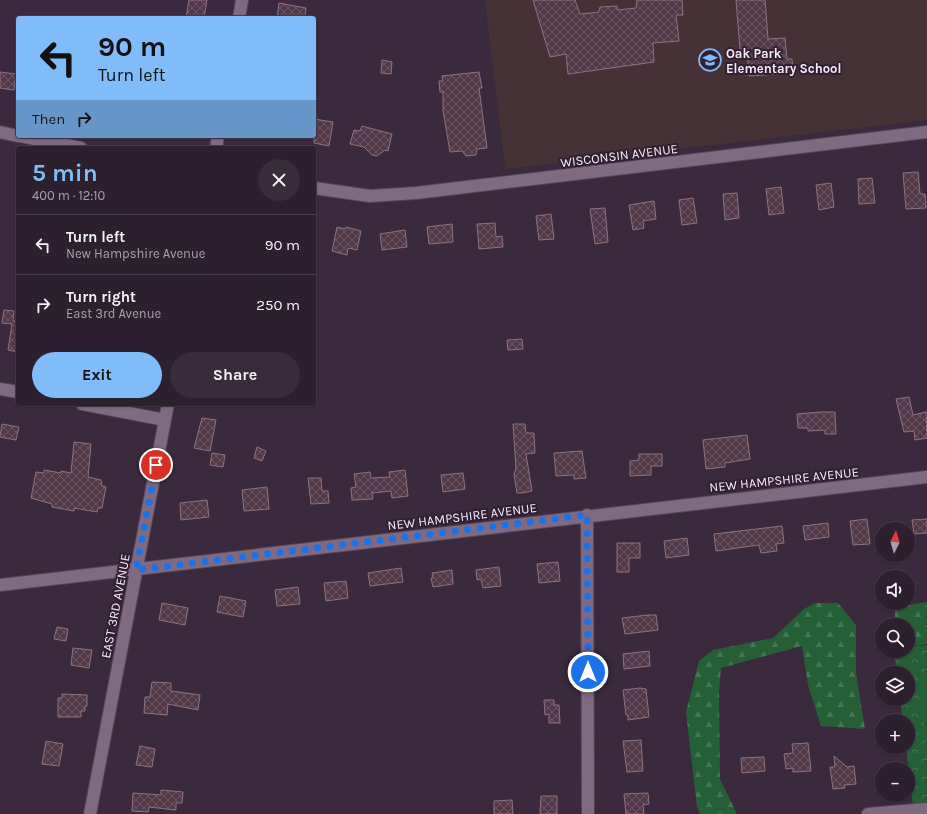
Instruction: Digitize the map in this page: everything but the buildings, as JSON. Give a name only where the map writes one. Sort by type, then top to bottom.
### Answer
[{"type":"street","points":[[239,16],[242,0]]},
{"type":"street","points":[[0,132],[16,135]]},
{"type":"street","name":"WISCONSIN AVENUE","points":[[316,188],[370,196],[416,193],[927,132]]},
{"type":"street","points":[[29,138],[71,146]]},
{"type":"street","points":[[0,389],[16,392]]},
{"type":"street","points":[[92,406],[165,420]]},
{"type":"street","name":"EAST 3RD AVENUE","points":[[90,814],[168,406]]},
{"type":"street","name":"NEW HAMPSHIRE AVENUE","points":[[0,585],[136,570],[587,515],[927,478]]},
{"type":"street","points":[[587,515],[588,814]]},
{"type":"street","points":[[868,814],[927,809]]},
{"type":"shaded area","name":"Oak Park Elementary School","points":[[485,0],[927,0],[927,120],[505,169]]},
{"type":"green space","points":[[927,602],[927,644],[916,646],[915,618],[895,618],[895,610],[915,610],[915,604]]},
{"type":"green space","points":[[815,603],[838,603],[856,625],[856,673],[865,729],[821,726],[808,685],[802,646],[721,668],[719,691],[720,779],[737,814],[700,814],[697,807],[686,712],[699,661],[713,650],[773,638],[804,609]]},
{"type":"green space","points":[[927,645],[927,804],[913,805],[913,802],[915,802],[915,762],[908,762],[907,754],[915,754],[915,714],[902,714],[901,706],[915,706],[915,666],[896,666],[895,658],[915,658],[915,646]]},
{"type":"green space","points":[[927,672],[927,749],[917,673]]},
{"type":"place","name":"Oak Park Elementary School","points":[[710,60]]},
{"type":"route","points":[[156,465],[136,570],[587,515],[588,672]]}]
